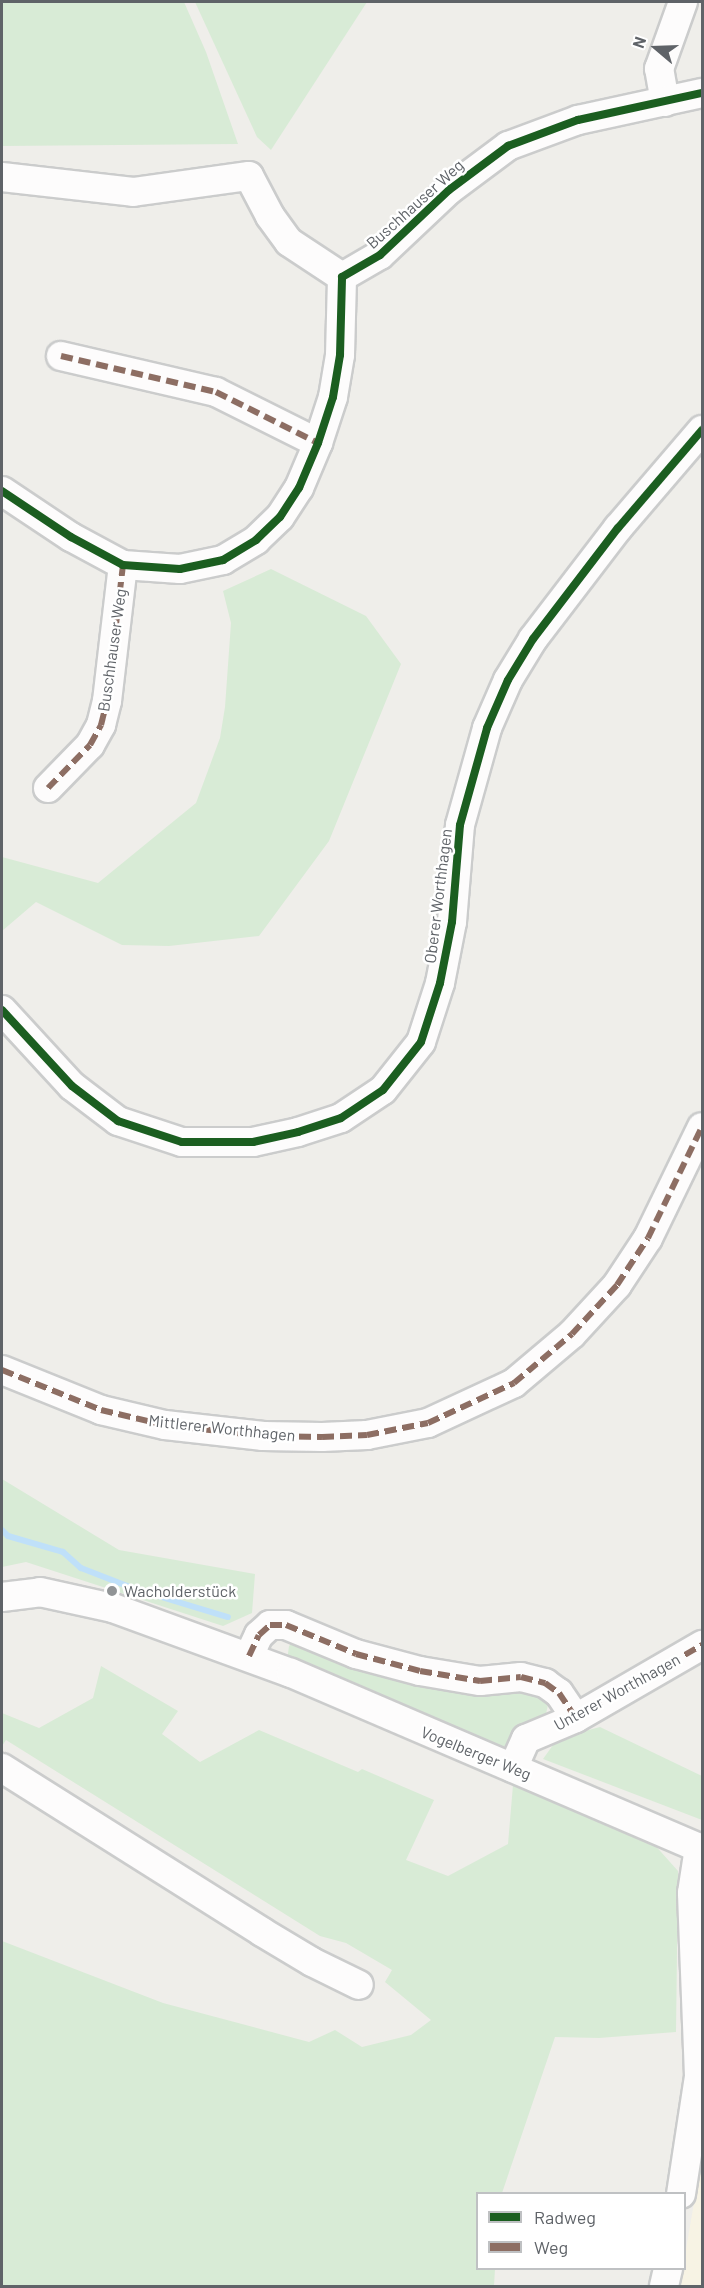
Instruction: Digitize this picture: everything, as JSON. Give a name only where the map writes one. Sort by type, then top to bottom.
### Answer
[{"type":"street","points":[[665,102],[659,69],[683,2]]},
{"type":"street","name":"Buschhauser Weg","points":[[2,491],[71,537],[123,564],[180,569],[223,560],[256,540],[280,517],[299,488],[318,443],[333,397],[340,355],[342,277],[380,255],[449,190],[508,146],[556,126],[702,93]]},
{"type":"street","points":[[2,177],[133,192],[249,176],[270,216],[289,242],[342,277]]},
{"type":"street","points":[[62,356],[216,392],[318,443]]},
{"type":"street","name":"Oberer Worthhagen","points":[[2,1010],[72,1086],[118,1121],[182,1142],[253,1142],[298,1132],[341,1118],[383,1090],[421,1042],[440,983],[452,922],[460,825],[487,728],[508,680],[533,639],[618,528],[702,430]]},
{"type":"street","name":"Buschhauser Weg","points":[[48,788],[90,745],[101,725],[107,701],[123,564]]},
{"type":"street","name":"Mittlerer Worthhagen","points":[[2,1370],[101,1410],[165,1425],[262,1436],[322,1437],[367,1436],[428,1424],[514,1383],[572,1334],[617,1285],[648,1238],[702,1127]]},
{"type":"street","name":"Vogelberger Weg","points":[[2,1597],[40,1592],[77,1598],[113,1608],[249,1656],[701,1849]]},
{"type":"street","points":[[249,1656],[259,1635],[270,1625],[286,1625],[356,1653],[420,1671],[480,1681],[521,1677],[545,1683],[559,1693],[576,1718]]},
{"type":"street","name":"Unterer Worthhagen","points":[[513,1768],[526,1739],[576,1718],[702,1645]]},
{"type":"street","points":[[2,1768],[262,1932],[312,1962],[359,1985]]},
{"type":"street","points":[[681,2192],[699,2076],[692,1893],[701,1849]]},
{"type":"street","points":[[664,2286],[668,2270]]},
{"type":"shaded area","points":[[702,2156],[702,2286],[678,2286],[682,2270],[686,2270],[686,2249]]},
{"type":"green space","points":[[2,2],[184,2],[206,52],[238,144],[2,146]]},
{"type":"green space","points":[[195,2],[367,2],[271,150],[257,137]]},
{"type":"green space","points":[[271,569],[366,616],[401,664],[329,841],[259,936],[169,946],[122,945],[36,902],[2,931],[2,857],[98,883],[196,803],[220,738],[225,707],[231,623],[223,591]]},
{"type":"green space","points":[[2,1479],[119,1550],[255,1574],[252,1613],[223,1626],[26,1562],[2,1567]]},
{"type":"green space","points":[[298,1637],[524,1686],[549,1700],[546,1714],[527,1722],[502,1749],[287,1661],[289,1646]]},
{"type":"green space","points":[[101,1666],[178,1711],[162,1734],[200,1762],[259,1730],[358,1772],[362,1769],[434,1800],[406,1860],[448,1876],[508,1844],[513,1785],[653,1843],[678,1871],[676,2032],[599,2038],[555,2037],[502,2192],[476,2192],[476,2270],[495,2270],[494,2286],[2,2286],[2,1941],[163,2003],[309,2042],[335,2030],[362,2047],[411,2035],[431,2020],[385,1982],[392,1970],[346,1943],[320,1936],[6,1740],[2,1746],[2,1713],[39,1728],[93,1698]]},
{"type":"green space","points":[[600,1727],[702,1776],[702,1820],[543,1759],[558,1738]]},
{"type":"waterway","points":[[2,1530],[8,1536],[63,1552],[81,1568],[135,1589],[228,1617]]},
{"type":"marked path","points":[[61,356],[216,392],[318,443]]},
{"type":"marked path","points":[[48,788],[90,745],[101,725],[107,701],[123,565]]},
{"type":"marked path","points":[[2,1370],[101,1410],[165,1425],[263,1436],[322,1437],[367,1435],[428,1423],[514,1383],[572,1334],[617,1285],[648,1238],[702,1127]]},
{"type":"marked path","points":[[249,1656],[259,1635],[270,1625],[286,1625],[356,1654],[420,1671],[480,1681],[521,1677],[545,1683],[559,1693],[576,1718],[702,1645]]},
{"type":"cycle path","points":[[2,491],[71,537],[123,565],[180,569],[223,560],[256,540],[280,517],[299,488],[318,443],[333,397],[340,355],[342,277],[380,255],[449,190],[508,146],[578,120],[702,93]]},
{"type":"cycle path","points":[[2,1010],[72,1086],[118,1121],[182,1142],[253,1142],[298,1132],[341,1118],[383,1090],[421,1042],[440,983],[452,922],[460,825],[487,728],[508,680],[533,639],[618,528],[702,430]]},
{"type":"place","name":"Wacholderstück","points":[[112,1591]]}]
